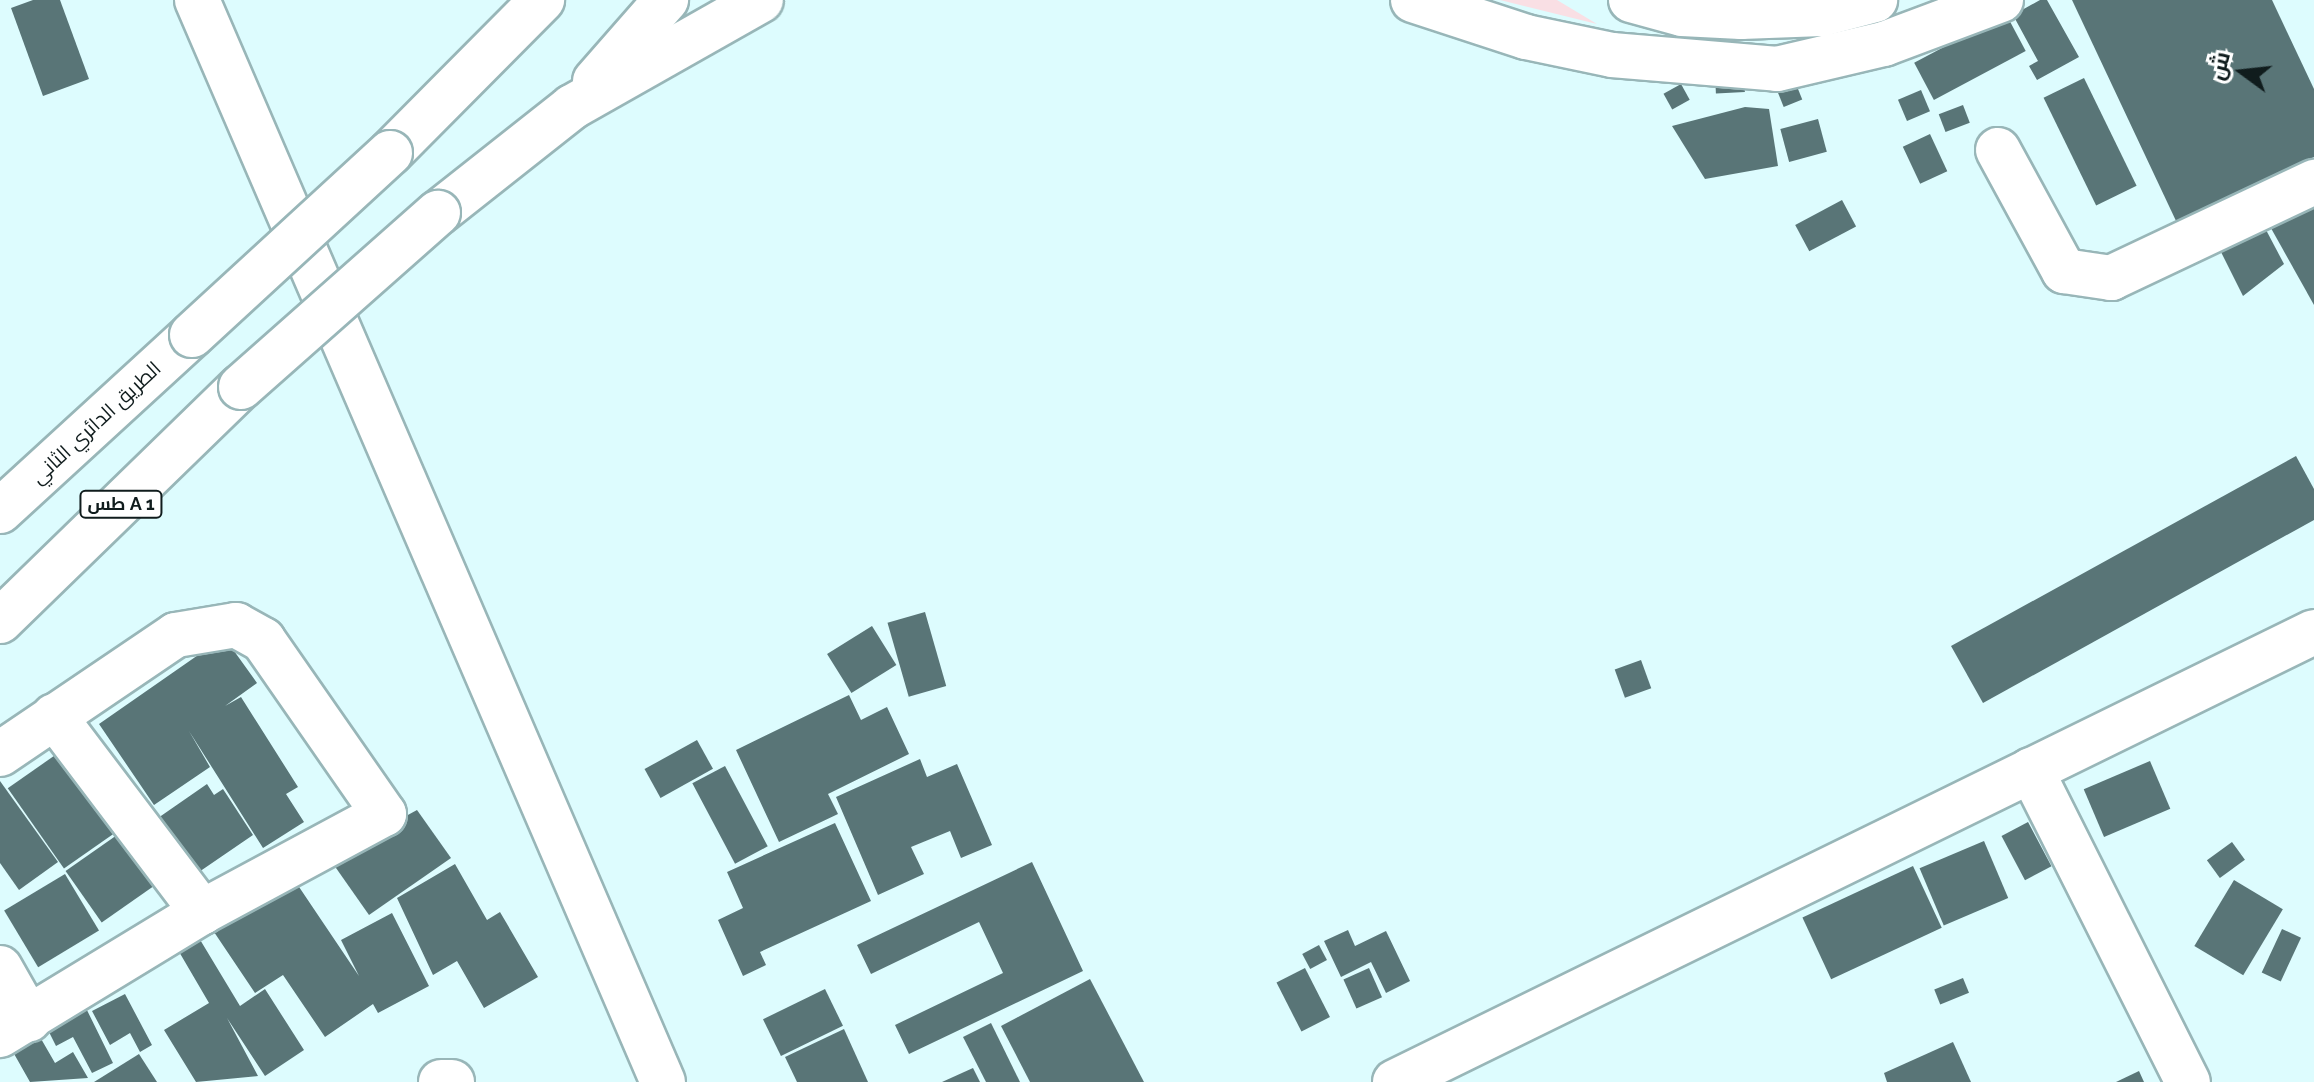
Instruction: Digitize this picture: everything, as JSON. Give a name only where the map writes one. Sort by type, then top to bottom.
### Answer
[{"type":"main road","points":[[197,0],[663,1082]]},
{"type":"main road","name":"الطريق الدائري الثاني","points":[[0,511],[390,153],[542,0]]},
{"type":"main road","points":[[572,107],[666,0]]},
{"type":"main road","points":[[572,107],[761,0]]},
{"type":"main road","points":[[1413,0],[1526,37],[1612,55],[1777,69],[1884,44],[2001,0]]},
{"type":"main road","points":[[1631,0],[1682,14],[1741,17],[1822,14],[1875,0]]},
{"type":"main road","name":"طس A 1","points":[[0,621],[241,387],[438,213],[572,107]]},
{"type":"main road","points":[[1998,150],[2064,271],[2111,278],[2314,182]]},
{"type":"main road","points":[[0,754],[176,635],[236,625],[263,640],[384,814],[202,912],[15,1027],[0,968]]},
{"type":"main road","points":[[1395,1082],[2314,632]]},
{"type":"main road","points":[[54,716],[202,912]]},
{"type":"main road","points":[[2031,770],[2188,1082]]},
{"type":"main road","points":[[441,1082],[452,1082]]},
{"type":"shaded area","points":[[1500,0],[1557,0],[1597,24]]},
{"type":"building","points":[[33,0],[60,0],[89,79],[43,96],[11,8]]},
{"type":"building","points":[[2040,0],[2047,0],[2079,57],[2037,80],[2029,66],[2038,61],[2013,15]]},
{"type":"building","points":[[2072,0],[2272,0],[2314,89],[2314,157],[2177,223]]},
{"type":"building","points":[[2006,14],[2026,51],[1934,100],[1914,63]]},
{"type":"building","points":[[1744,75],[1745,92],[1716,93],[1715,77]]},
{"type":"building","points":[[2084,78],[2137,186],[2096,206],[2044,98]]},
{"type":"building","points":[[1794,79],[1802,99],[1784,107],[1775,86]]},
{"type":"building","points":[[1681,84],[1690,100],[1672,109],[1664,94]]},
{"type":"building","points":[[1921,90],[1930,111],[1907,121],[1898,100]]},
{"type":"building","points":[[1963,105],[1970,123],[1946,132],[1939,114]]},
{"type":"building","points":[[1745,107],[1769,109],[1778,166],[1705,179],[1672,126]]},
{"type":"building","points":[[1818,119],[1827,152],[1789,162],[1780,129]]},
{"type":"building","points":[[1930,134],[1947,171],[1920,184],[1903,147]]},
{"type":"building","points":[[2314,198],[2314,305],[2267,221]]},
{"type":"building","points":[[1842,200],[1856,226],[1809,251],[1795,225]]},
{"type":"building","points":[[2265,228],[2284,264],[2243,296],[2220,250]]},
{"type":"building","points":[[2296,456],[2314,489],[2314,520],[1983,703],[1951,646]]},
{"type":"building","points":[[925,612],[946,686],[909,697],[888,623]]},
{"type":"building","points":[[872,626],[896,665],[851,693],[827,654]]},
{"type":"building","points":[[224,637],[257,683],[225,706],[241,697],[298,787],[286,794],[304,822],[263,848],[189,731],[210,767],[154,805],[99,724]]},
{"type":"building","points":[[1641,660],[1651,688],[1625,698],[1615,670]]},
{"type":"building","points":[[849,695],[861,720],[887,707],[909,754],[828,794],[838,814],[779,842],[736,750]]},
{"type":"building","points":[[697,740],[713,769],[661,798],[645,769]]},
{"type":"building","points":[[61,751],[117,831],[64,869],[8,788]]},
{"type":"building","points":[[920,759],[927,777],[957,764],[992,845],[961,858],[950,831],[911,847],[924,874],[878,895],[836,797]]},
{"type":"building","points":[[2150,761],[2170,809],[2104,837],[2084,789]]},
{"type":"building","points":[[725,766],[768,846],[735,864],[692,783]]},
{"type":"building","points":[[0,781],[58,862],[19,890],[0,863]]},
{"type":"building","points":[[207,784],[214,795],[223,789],[253,835],[196,874],[158,818]]},
{"type":"building","points":[[417,810],[451,858],[369,915],[329,858]]},
{"type":"building","points":[[2028,822],[2051,866],[2025,880],[2002,836]]},
{"type":"building","points":[[835,823],[871,901],[760,952],[766,965],[743,976],[718,920],[743,908],[727,872]]},
{"type":"building","points":[[127,828],[163,880],[102,923],[66,871]]},
{"type":"building","points":[[1984,841],[2008,898],[1944,925],[1920,868]]},
{"type":"building","points":[[2232,842],[2245,860],[2220,878],[2207,860]]},
{"type":"building","points":[[1032,862],[1083,971],[909,1054],[895,1025],[1003,973],[979,922],[871,974],[857,945]]},
{"type":"building","points":[[455,864],[487,920],[500,912],[538,977],[484,1008],[457,961],[433,975],[397,898]]},
{"type":"building","points":[[1913,866],[1942,928],[1831,979],[1802,918]]},
{"type":"building","points":[[65,874],[99,931],[38,967],[4,911]]},
{"type":"building","points":[[291,875],[359,976],[341,940],[392,913],[429,986],[378,1013],[373,1004],[325,1037],[283,975],[255,993],[212,929]]},
{"type":"building","points":[[2234,880],[2283,909],[2243,975],[2194,946]]},
{"type":"building","points":[[2282,929],[2301,938],[2281,981],[2262,973]]},
{"type":"building","points":[[1348,930],[1355,946],[1386,931],[1410,981],[1386,993],[1371,962],[1341,977],[1324,941]]},
{"type":"building","points":[[199,938],[240,1006],[265,989],[304,1050],[265,1076],[227,1018],[258,1076],[196,1082],[164,1030],[209,1003],[178,950]]},
{"type":"building","points":[[1319,945],[1327,960],[1310,969],[1302,954]]},
{"type":"building","points":[[1305,968],[1330,1017],[1301,1032],[1276,983]]},
{"type":"building","points":[[1369,968],[1382,997],[1356,1009],[1343,979]]},
{"type":"building","points":[[1963,978],[1969,993],[1940,1004],[1934,990]]},
{"type":"building","points":[[1090,979],[1144,1082],[1030,1082],[1001,1026]]},
{"type":"building","points":[[825,989],[843,1026],[781,1056],[763,1019]]},
{"type":"building","points":[[125,994],[152,1045],[140,1052],[130,1033],[110,1045],[92,1011]]},
{"type":"building","points":[[82,1000],[113,1063],[92,1073],[73,1037],[56,1046],[43,1020]]},
{"type":"building","points":[[991,1023],[1020,1082],[986,1082],[963,1037]]},
{"type":"building","points":[[844,1029],[868,1082],[797,1082],[785,1057]]},
{"type":"building","points":[[40,1037],[55,1063],[73,1052],[88,1078],[30,1082],[13,1052]]},
{"type":"building","points":[[1953,1042],[1971,1082],[1887,1082],[1884,1073]]},
{"type":"building","points":[[139,1054],[157,1082],[94,1082]]},
{"type":"building","points":[[973,1068],[980,1082],[942,1082]]},
{"type":"building","points":[[2139,1071],[2144,1082],[2116,1082]]}]
